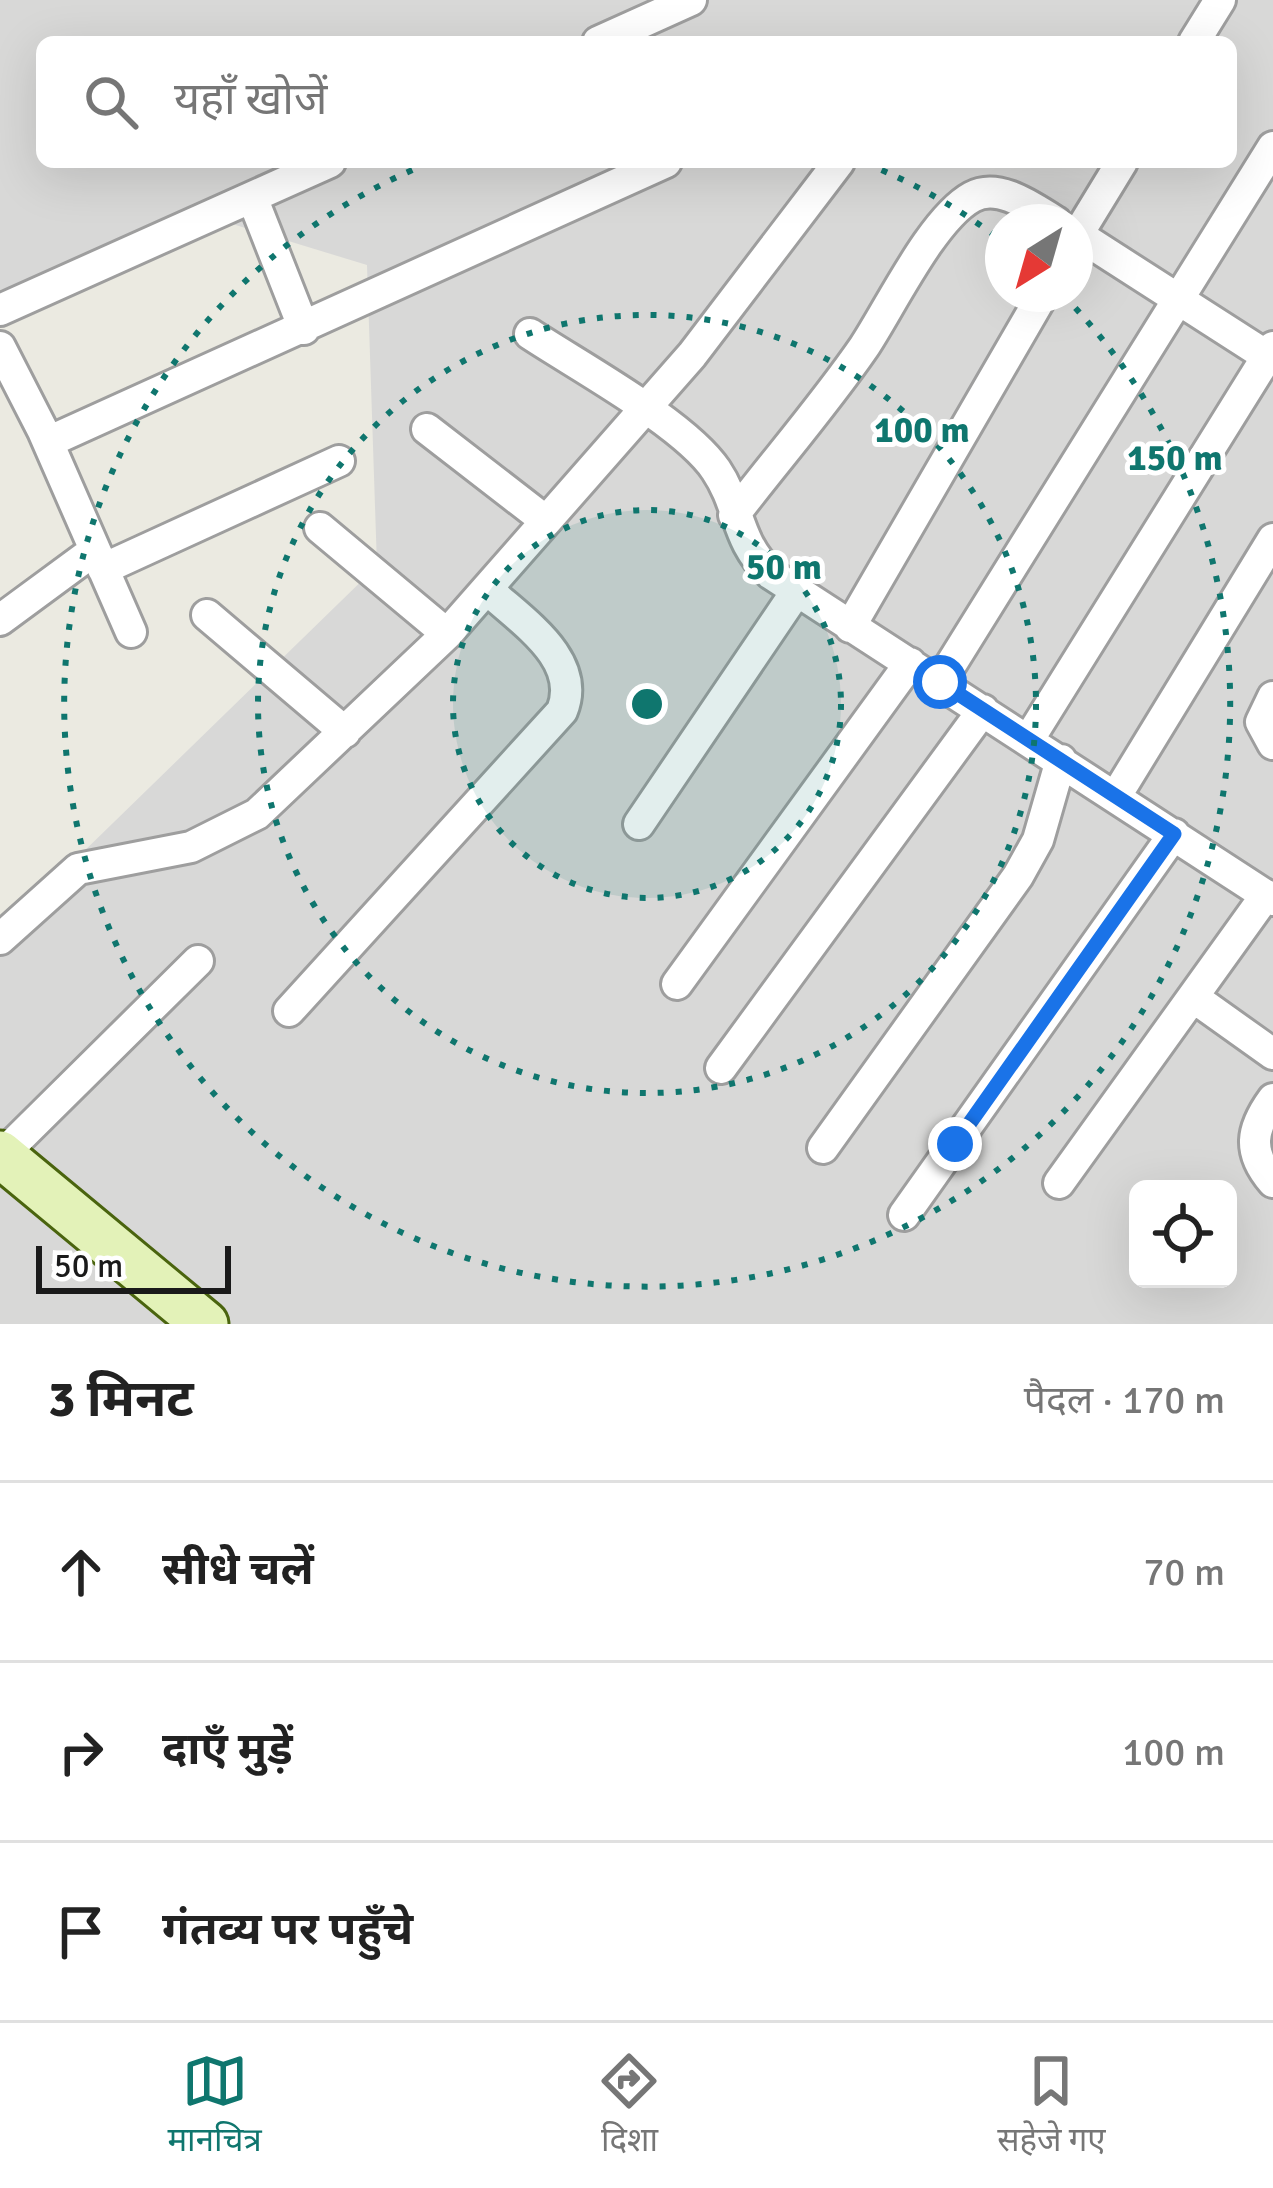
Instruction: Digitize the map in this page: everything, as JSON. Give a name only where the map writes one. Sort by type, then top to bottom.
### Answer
[{"type":"street","points":[[611,36],[691,0]]},
{"type":"street","points":[[1198,36],[1220,0]]},
{"type":"street","points":[[940,682],[1273,147]]},
{"type":"street","points":[[0,310],[317,168]]},
{"type":"street","points":[[48,442],[653,168]]},
{"type":"street","points":[[0,939],[78,869],[190,847],[257,814],[447,634],[752,281],[834,168]]},
{"type":"street","points":[[1091,204],[1117,168]]},
{"type":"street","points":[[734,515],[862,349],[938,233],[970,198],[987,192],[1020,204]]},
{"type":"street","points":[[252,197],[304,329]]},
{"type":"street","points":[[1029,740],[1271,354],[1093,246]]},
{"type":"street","points":[[850,627],[1033,312]]},
{"type":"street","points":[[530,334],[694,445],[715,468],[754,557],[796,592],[1269,898],[1059,1183]]},
{"type":"street","points":[[0,347],[48,442],[131,632]]},
{"type":"street","points":[[427,429],[546,521]]},
{"type":"street","points":[[0,620],[99,559],[339,461]]},
{"type":"street","points":[[320,528],[447,634]]},
{"type":"street","points":[[1116,796],[1273,539]]},
{"type":"street","points":[[289,1011],[562,711],[570,692],[567,673],[552,651],[487,589]]},
{"type":"street","points":[[639,824],[796,592]]},
{"type":"street","points":[[206,615],[345,731]]},
{"type":"street","points":[[677,984],[910,663]]},
{"type":"street","points":[[1273,698],[1261,722],[1273,744]]},
{"type":"street","points":[[721,1068],[983,710]]},
{"type":"street","points":[[823,1148],[1018,876],[1038,840],[1060,760]]},
{"type":"street","points":[[904,1215],[1174,834]]},
{"type":"street","points":[[198,961],[1,1154],[205,1324]]},
{"type":"street","points":[[1193,997],[1273,1054]]},
{"type":"street","points":[[1273,1099],[1252,1136],[1256,1156],[1273,1182]]},
{"type":"shaded area","points":[[0,0],[1273,0],[1273,1324],[0,1324],[0,933],[377,566],[367,265],[216,219],[0,290]]},
{"type":"route","points":[[940,682],[1174,834],[955,1144]]}]
